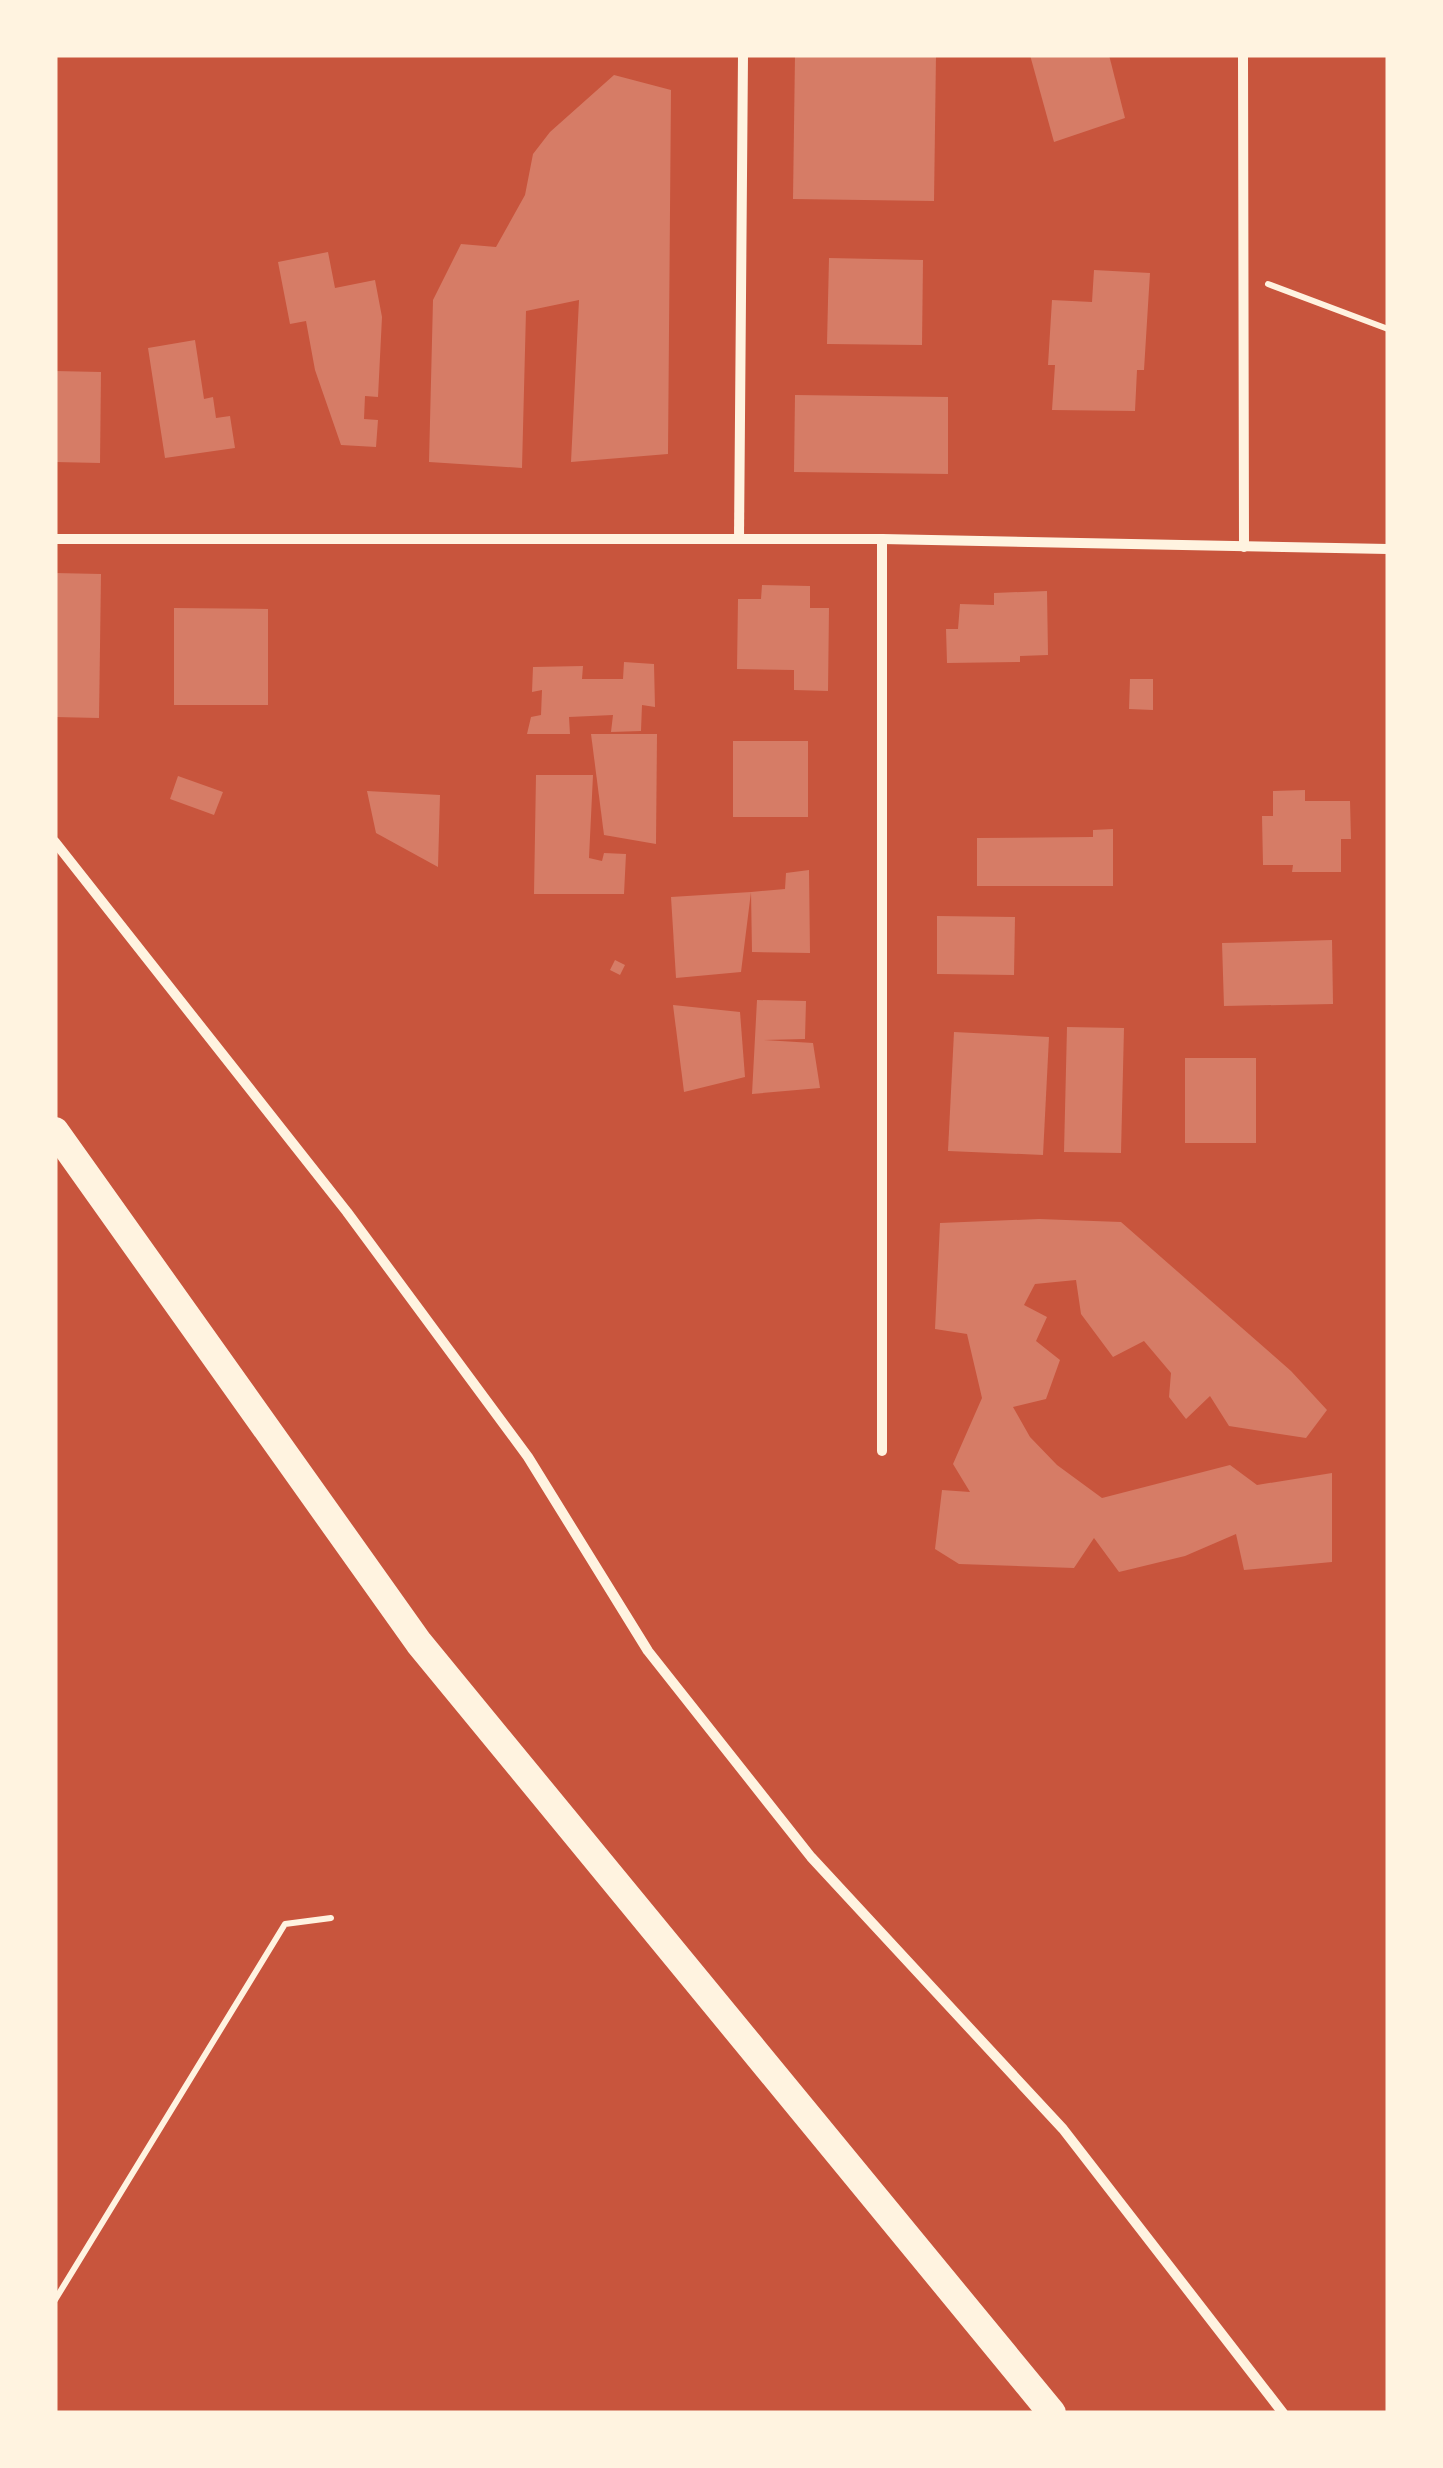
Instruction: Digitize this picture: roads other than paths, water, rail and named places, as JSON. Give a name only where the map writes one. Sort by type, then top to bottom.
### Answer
[{"type":"highway","points":[[55,1131],[419,1643],[1052,2413]]},
{"type":"street","points":[[739,539],[743,55]]},
{"type":"street","points":[[1243,55],[1244,547]]},
{"type":"street","points":[[55,539],[882,539],[1388,549]]},
{"type":"street","points":[[882,539],[882,1451]]},
{"type":"street","points":[[55,842],[347,1212],[528,1456],[648,1651],[810,1857],[1063,2129],[1283,2413]]}]
